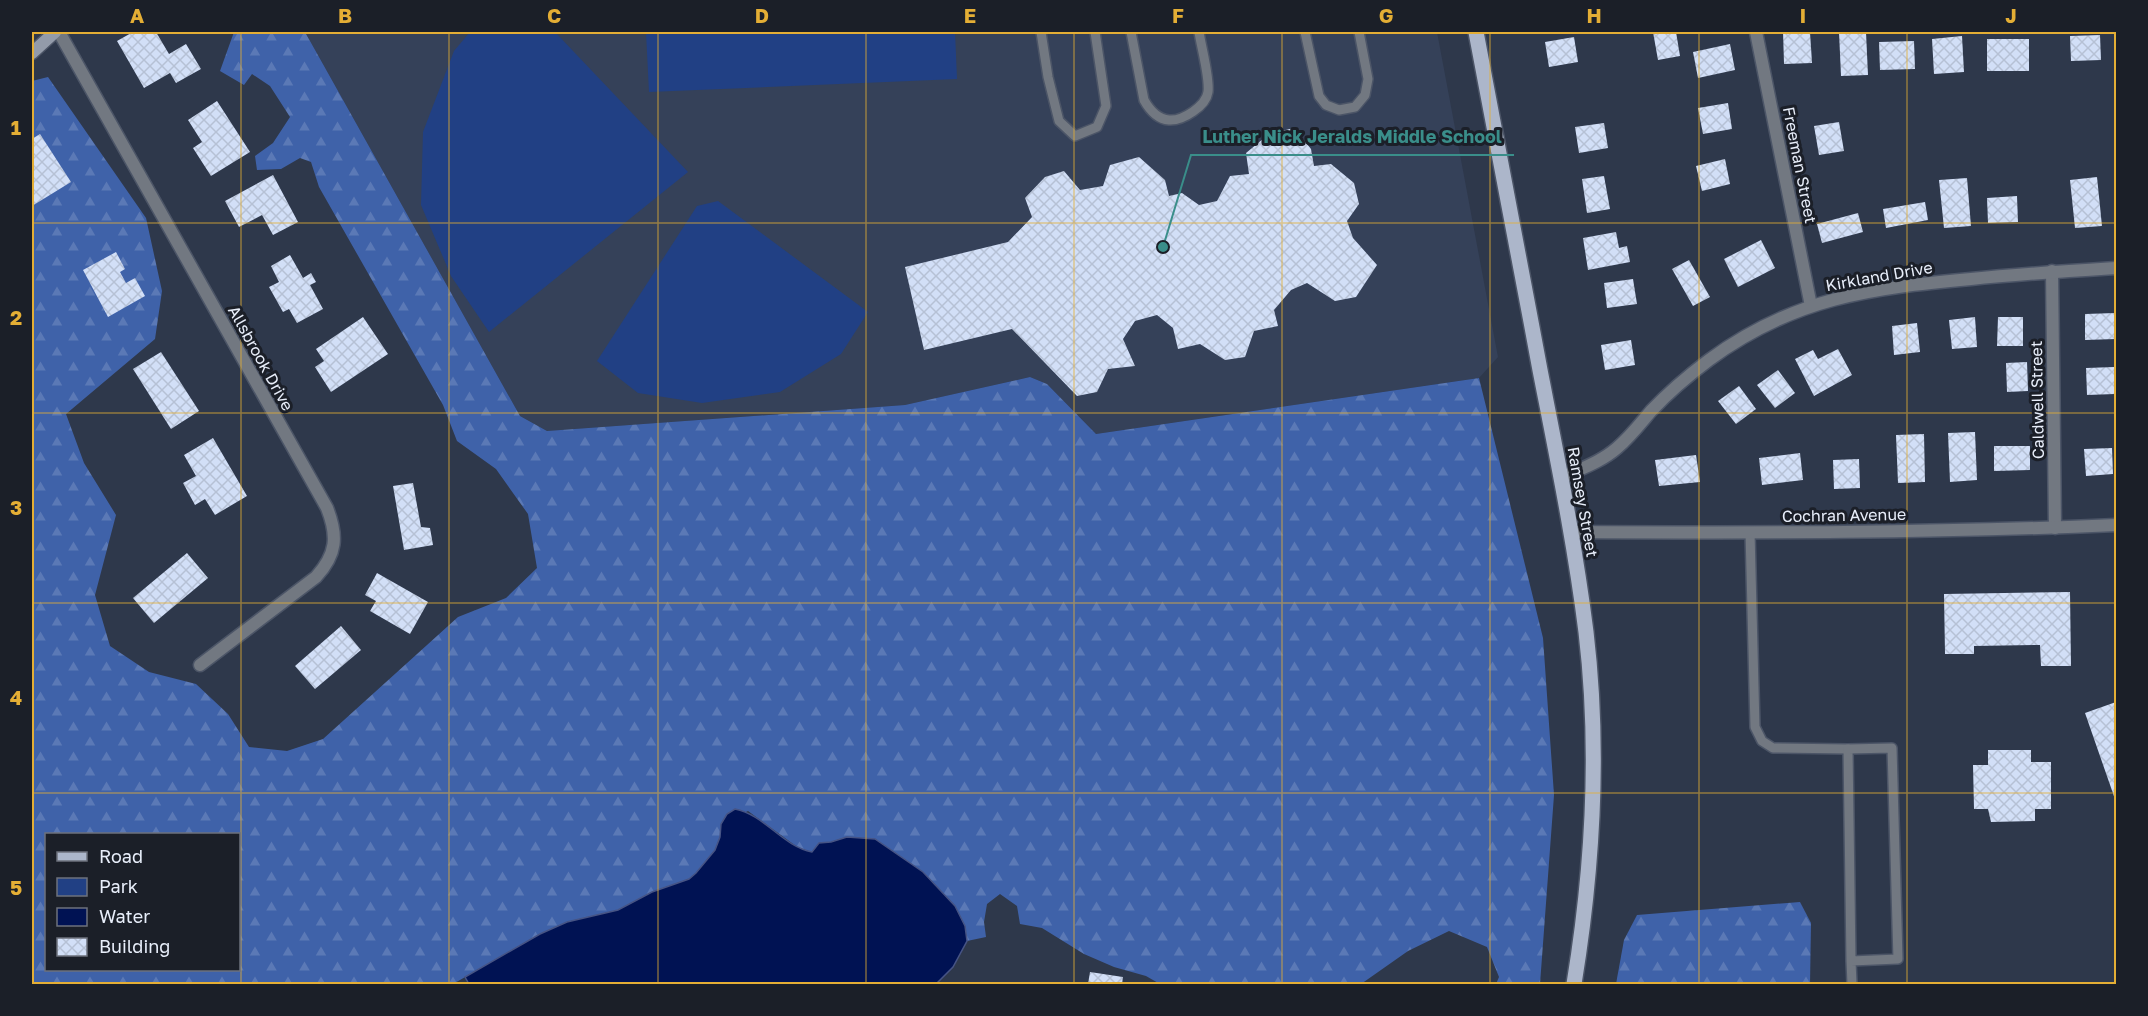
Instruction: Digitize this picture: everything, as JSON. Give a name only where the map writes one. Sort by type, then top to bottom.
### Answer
[{"type":"main road","name":"Ramsey Street","points":[[1476,32],[1571,532],[1586,634],[1594,752],[1593,816],[1589,878],[1574,984]]},
{"type":"street","points":[[32,53],[55,32]]},
{"type":"street","name":"Allsbrook Drive","points":[[59,32],[332,520],[334,545],[331,557],[320,573],[200,664]]},
{"type":"street","name":"Freeman Street","points":[[1756,32],[1811,306]]},
{"type":"street","name":"Kirkland Drive","points":[[1561,478],[1599,460],[1617,448],[1680,384],[1709,360],[1766,325],[1811,306],[1850,294],[1888,288],[2052,271],[2116,268]]},
{"type":"street","name":"Caldwell Street","points":[[2052,271],[2055,528]]},
{"type":"street","name":"Cochran Avenue","points":[[1571,532],[1750,532],[2055,528],[2116,525]]},
{"type":"lane","points":[[1041,32],[1047,77],[1059,121],[1075,136],[1096,127],[1106,106],[1095,32]]},
{"type":"lane","points":[[1131,32],[1144,100],[1149,109],[1158,116],[1170,120],[1194,111],[1206,100],[1208,89],[1199,32]]},
{"type":"lane","points":[[1305,32],[1319,96],[1326,105],[1339,110],[1355,107],[1365,95],[1368,79],[1359,32]]},
{"type":"lane","points":[[1750,532],[1755,727],[1762,741],[1773,748],[1892,748],[1898,959],[1851,961]]},
{"type":"lane","points":[[1848,749],[1852,984]]},
{"type":"shaded area","points":[[305,32],[1437,32],[1498,357],[1479,378],[1096,434],[1047,384],[1030,377],[905,405],[547,431],[520,416]]},
{"type":"green space","points":[[234,32],[305,32],[520,416],[547,431],[905,405],[1030,377],[1047,384],[1096,434],[1479,378],[1543,638],[1554,795],[1540,984],[1496,984],[1499,977],[1487,947],[1449,931],[1408,951],[1361,984],[1160,984],[1146,976],[1114,967],[1084,954],[1042,928],[1020,924],[1017,906],[1000,894],[987,904],[984,922],[986,937],[967,941],[965,926],[847,837],[819,843],[813,852],[800,849],[748,811],[721,824],[720,837],[715,850],[689,879],[652,892],[618,910],[567,922],[540,934],[453,984],[32,984],[32,81],[48,77],[146,218],[162,291],[155,339],[66,414],[84,463],[116,515],[95,595],[110,646],[149,672],[196,684],[228,714],[249,747],[287,751],[323,739],[458,617],[506,598],[537,568],[528,514],[496,469],[457,441],[443,405],[319,187],[311,162],[300,158],[281,169],[257,170],[255,156],[273,143],[290,117],[270,86],[252,74],[244,85],[220,71]]},
{"type":"green space","points":[[470,32],[555,32],[688,172],[489,332],[451,276],[421,205],[423,132],[454,51]]},
{"type":"green space","points":[[646,32],[955,32],[957,79],[649,92]]},
{"type":"green space","points":[[718,201],[868,312],[841,354],[780,392],[702,403],[638,393],[597,361],[697,206]]},
{"type":"green space","points":[[1800,902],[1811,923],[1810,984],[1616,984],[1624,940],[1637,915]]},
{"type":"water","points":[[735,809],[755,817],[801,849],[812,852],[819,843],[847,837],[875,839],[923,872],[955,906],[965,926],[967,941],[953,967],[936,984],[469,984],[465,977],[540,934],[567,922],[618,910],[652,892],[689,879],[715,850],[720,837],[721,824],[727,814]]},
{"type":"building","points":[[133,32],[156,32],[169,54],[186,44],[201,69],[176,83],[170,73],[144,88],[117,41]]},
{"type":"building","points":[[1653,32],[1676,32],[1680,56],[1658,60]]},
{"type":"building","points":[[1783,32],[1810,32],[1812,63],[1784,64]]},
{"type":"building","points":[[1839,32],[1866,32],[1868,75],[1841,76]]},
{"type":"building","points":[[2100,35],[2101,60],[2071,61],[2070,36]]},
{"type":"building","points":[[1962,36],[1964,72],[1934,74],[1932,39]]},
{"type":"building","points":[[1574,37],[1578,62],[1549,67],[1545,42]]},
{"type":"building","points":[[1987,39],[2029,39],[2029,71],[1987,71]]},
{"type":"building","points":[[1914,41],[1915,69],[1880,70],[1879,42]]},
{"type":"building","points":[[1730,44],[1735,70],[1698,78],[1693,52]]},
{"type":"building","points":[[217,101],[250,152],[211,176],[193,148],[202,142],[188,120]]},
{"type":"building","points":[[1728,103],[1732,129],[1703,134],[1698,108]]},
{"type":"building","points":[[1839,122],[1844,151],[1819,155],[1814,126]]},
{"type":"building","points":[[1604,123],[1608,148],[1579,153],[1575,127]]},
{"type":"building","points":[[1294,128],[1311,149],[1314,166],[1331,164],[1354,183],[1359,204],[1347,221],[1353,238],[1377,265],[1356,297],[1335,301],[1307,283],[1291,290],[1274,310],[1278,326],[1254,331],[1245,357],[1225,360],[1200,344],[1178,349],[1173,328],[1157,315],[1135,321],[1123,339],[1135,366],[1108,369],[1097,392],[1077,396],[1012,329],[924,350],[905,267],[1008,242],[1032,217],[1025,198],[1045,177],[1064,171],[1080,190],[1103,186],[1110,165],[1139,157],[1165,180],[1169,196],[1182,193],[1199,205],[1217,201],[1230,176],[1249,174],[1246,153],[1269,134]]},
{"type":"building","points":[[40,134],[71,182],[32,206],[32,139]]},
{"type":"building","points":[[1725,159],[1730,184],[1702,191],[1696,166]]},
{"type":"building","points":[[273,175],[298,222],[273,235],[262,215],[239,227],[225,201]]},
{"type":"building","points":[[1604,176],[1610,209],[1587,213],[1582,179]]},
{"type":"building","points":[[2097,177],[2102,226],[2075,228],[2070,180]]},
{"type":"building","points":[[1967,178],[1971,226],[1944,228],[1939,180]]},
{"type":"building","points":[[2017,196],[2018,222],[1988,223],[1987,198]]},
{"type":"building","points":[[1925,202],[1928,220],[1886,228],[1883,209]]},
{"type":"building","points":[[1858,213],[1863,232],[1822,243],[1817,224]]},
{"type":"building","points":[[1616,232],[1619,248],[1627,246],[1630,262],[1588,270],[1583,238]]},
{"type":"building","points":[[1761,240],[1775,268],[1738,287],[1724,259]]},
{"type":"building","points":[[116,252],[125,269],[120,272],[126,283],[135,278],[145,296],[108,317],[83,270]]},
{"type":"building","points":[[290,255],[303,278],[311,273],[316,282],[310,285],[323,309],[297,323],[289,309],[283,312],[269,287],[279,282],[271,266]]},
{"type":"building","points":[[1689,260],[1710,297],[1693,306],[1672,269]]},
{"type":"building","points":[[1633,279],[1637,304],[1607,308],[1604,283]]},
{"type":"building","points":[[2115,313],[2116,339],[2085,340],[2085,314]]},
{"type":"building","points":[[363,317],[388,354],[331,392],[315,367],[324,361],[316,349]]},
{"type":"building","points":[[1975,317],[1977,347],[1952,349],[1949,320]]},
{"type":"building","points":[[1998,317],[2023,317],[2023,346],[1997,346]]},
{"type":"building","points":[[1917,323],[1920,352],[1894,355],[1892,326]]},
{"type":"building","points":[[1631,340],[1635,365],[1605,370],[1601,345]]},
{"type":"building","points":[[1838,349],[1852,375],[1814,396],[1795,359],[1813,350],[1818,359]]},
{"type":"building","points":[[161,352],[199,411],[171,429],[133,369]]},
{"type":"building","points":[[2027,362],[2028,391],[2007,392],[2006,363]]},
{"type":"building","points":[[2114,367],[2115,394],[2087,395],[2086,368]]},
{"type":"building","points":[[1778,370],[1795,393],[1775,408],[1757,385]]},
{"type":"building","points":[[1739,386],[1756,409],[1736,424],[1718,401]]},
{"type":"building","points":[[1975,432],[1977,480],[1950,482],[1948,433]]},
{"type":"building","points":[[1924,434],[1925,482],[1898,483],[1896,435]]},
{"type":"building","points":[[213,438],[247,496],[215,515],[205,499],[195,505],[183,483],[196,476],[184,455]]},
{"type":"building","points":[[1994,446],[2030,446],[2030,470],[1994,471]]},
{"type":"building","points":[[2112,448],[2113,474],[2086,476],[2084,449]]},
{"type":"building","points":[[1800,453],[1803,480],[1762,485],[1759,458]]},
{"type":"building","points":[[1696,455],[1700,482],[1659,486],[1655,460]]},
{"type":"building","points":[[1859,459],[1860,488],[1834,489],[1833,460]]},
{"type":"building","points":[[413,483],[421,527],[430,528],[433,545],[404,550],[393,486]]},
{"type":"building","points":[[187,553],[208,578],[154,623],[133,598]]},
{"type":"building","points":[[377,573],[428,602],[410,634],[370,611],[376,601],[365,595]]},
{"type":"building","points":[[2070,592],[2071,666],[2041,666],[2040,645],[1974,646],[1974,654],[1945,654],[1944,594]]},
{"type":"building","points":[[341,626],[361,650],[315,689],[295,666]]},
{"type":"building","points":[[2116,702],[2116,802],[2085,713]]},
{"type":"building","points":[[1988,750],[2031,750],[2031,762],[2051,762],[2051,809],[2035,809],[2035,821],[1991,822],[1988,809],[1974,809],[1973,765],[1988,765]]},
{"type":"building","points":[[1090,972],[1123,977],[1122,984],[1088,984]]},
{"type":"place","name":"Luther Nick Jeralds Middle School","points":[[1163,247]]}]
